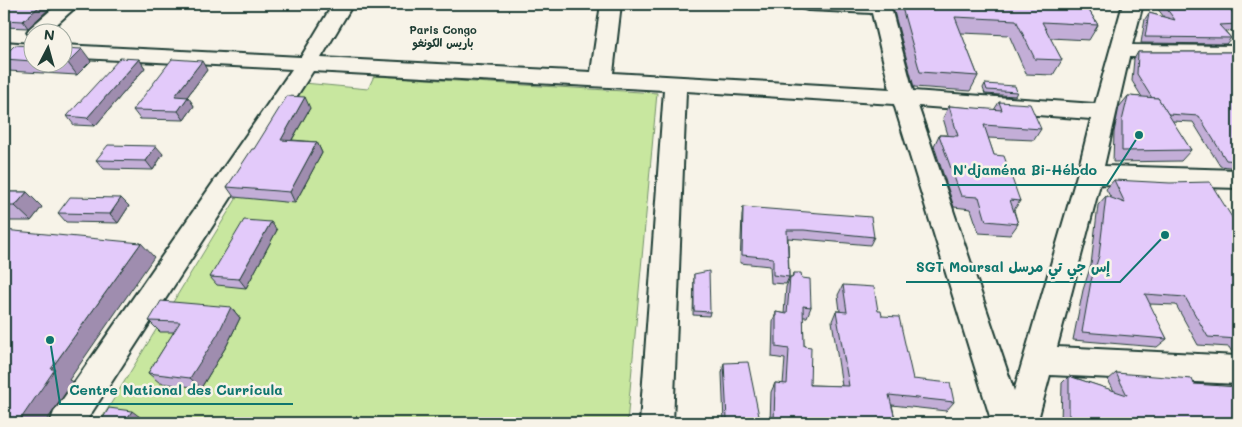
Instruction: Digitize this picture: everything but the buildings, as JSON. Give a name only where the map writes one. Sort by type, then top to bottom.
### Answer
[{"type":"street","points":[[48,22],[69,4]]},
{"type":"street","points":[[66,423],[307,64],[343,4]]},
{"type":"street","points":[[601,78],[611,4]]},
{"type":"street","points":[[808,4],[880,5],[902,96],[1008,423]]},
{"type":"street","points":[[1021,423],[1090,175],[1104,112],[1133,4]]},
{"type":"street","points":[[1231,4],[1238,11]]},
{"type":"street","points":[[1122,50],[1238,52]]},
{"type":"street","points":[[72,52],[601,78],[902,96],[1104,112]]},
{"type":"street","points":[[656,423],[675,83]]},
{"type":"street","points":[[1090,175],[1238,179]]},
{"type":"street","points":[[1040,360],[1238,370]]},
{"type":"green space","points":[[374,76],[657,93],[627,423],[99,423],[260,160],[304,83],[368,89]]},
{"type":"place","name":"N'djaména Bi-Hébdo","points":[[1139,135]]},
{"type":"place","name":"SGT Moursal إس جي تي مرسل","points":[[1165,235]]},
{"type":"place","name":"Centre National des Curricula","points":[[50,340]]},
{"type":"district","name":"Paris Congo باريس الكونغو","points":[[443,35]]}]
